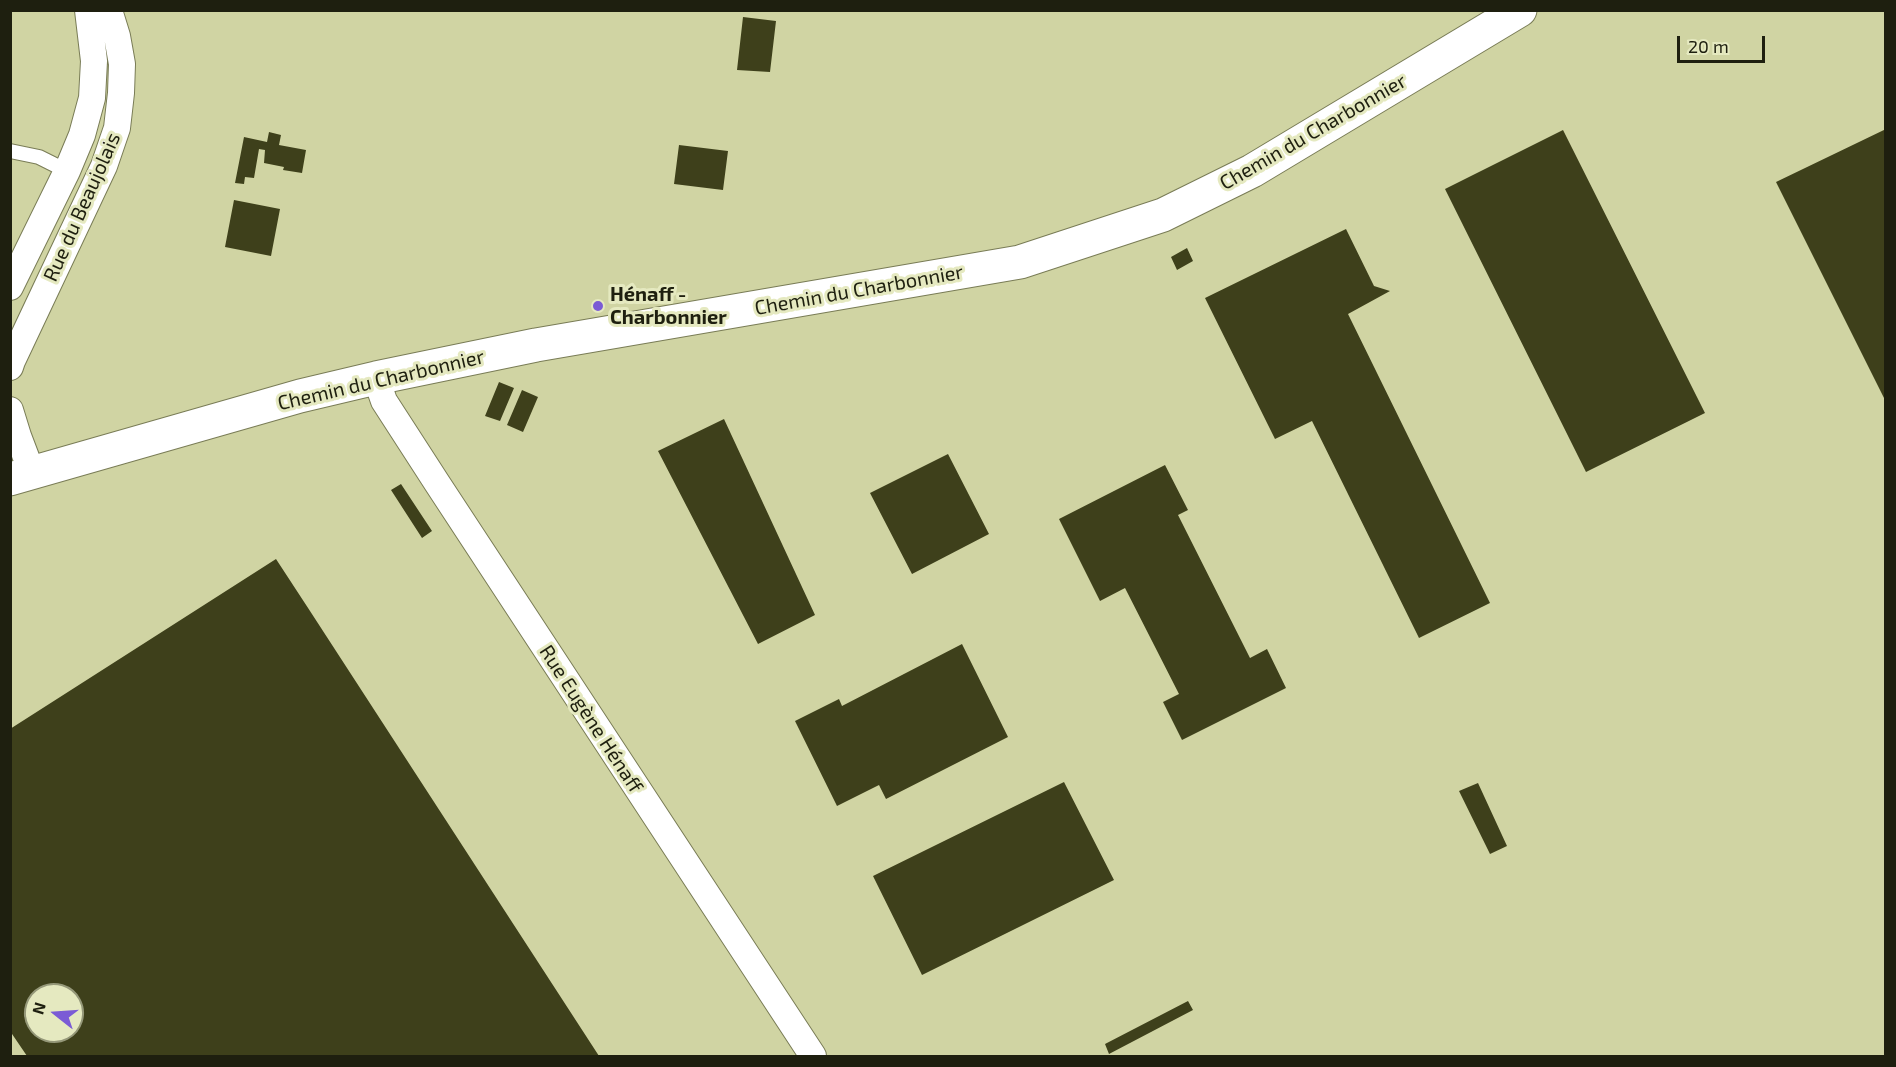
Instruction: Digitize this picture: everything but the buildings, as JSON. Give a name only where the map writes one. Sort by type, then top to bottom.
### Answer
[{"type":"main road","name":"Chemin du Charbonnier","points":[[21,476],[300,396],[376,378],[536,345],[1020,262],[1163,215],[1242,176],[1520,10]]},
{"type":"street","name":"Rue du Beaujolais","points":[[10,287],[67,171],[82,135],[92,98],[94,61],[88,10]]},
{"type":"street","name":"Rue du Beaujolais","points":[[11,364],[104,166],[117,128],[122,93],[122,64],[109,10]]},
{"type":"street","name":"Rue du Beaujolais","points":[[11,364],[24,297],[76,189],[67,171]]},
{"type":"street","name":"Rue Eugène Hénaff","points":[[376,378],[384,401],[813,1056]]},
{"type":"street","points":[[10,410],[18,436],[21,476]]},
{"type":"lane","points":[[10,150],[39,157],[67,171]]},
{"type":"shaded area","points":[[10,11],[1885,11],[1885,1056],[11,1056]]},
{"type":"place","name":"Hénaff - Charbonnier","points":[[598,306]]}]
